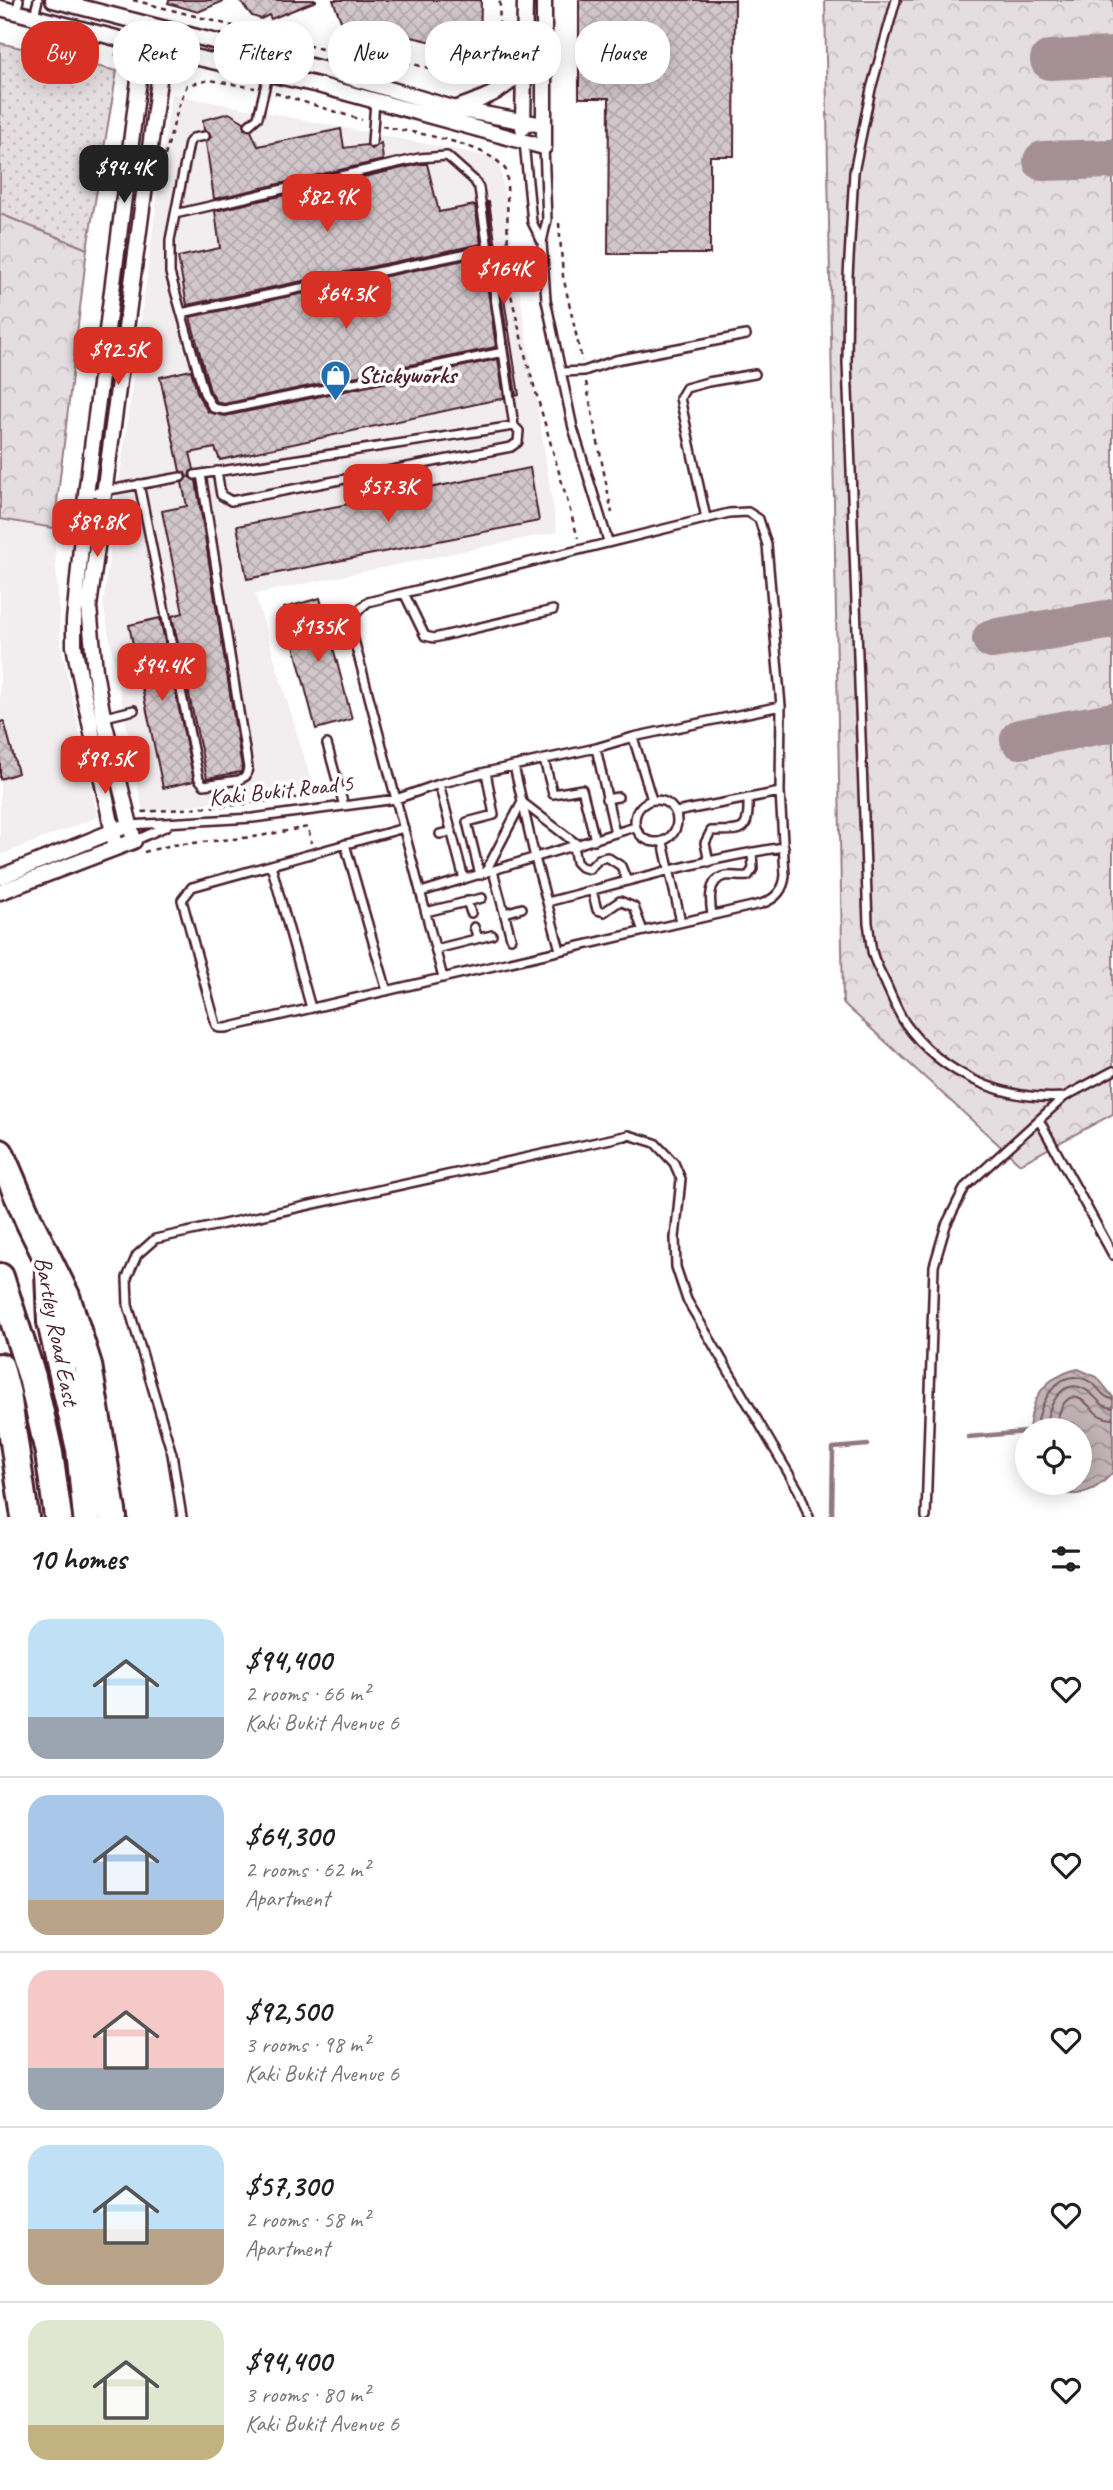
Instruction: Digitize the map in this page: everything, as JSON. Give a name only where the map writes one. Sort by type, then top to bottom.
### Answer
[{"type":"highway","name":"Bartley Road East","points":[[0,1153],[49,1262],[51,1322],[80,1449],[87,1517]]},
{"type":"highway","points":[[49,1262],[66,1296],[88,1365],[113,1517]]},
{"type":"highway","name":"Bartley Road East","points":[[0,1277],[32,1377],[49,1453],[58,1517]]},
{"type":"highway","points":[[0,1367],[7,1394],[25,1517]]},
{"type":"street","points":[[53,0],[131,21]]},
{"type":"street","points":[[525,0],[525,21]]},
{"type":"street","points":[[313,84],[544,147],[544,0]]},
{"type":"street","points":[[0,8],[18,6],[34,17],[113,37]]},
{"type":"street","points":[[200,39],[323,69],[456,109],[543,125]]},
{"type":"street","points":[[136,847],[132,825],[78,666],[74,634],[86,494],[138,84]]},
{"type":"street","points":[[116,847],[97,719],[89,607],[158,84]]},
{"type":"street","points":[[456,109],[509,84]]},
{"type":"street","points":[[524,84],[522,120],[524,141]]},
{"type":"street","name":"Kaki Bukit Road 5","points":[[0,877],[112,830],[132,825]]},
{"type":"street","name":"Kaki Bukit Road 5","points":[[0,892],[116,847],[136,847]]},
{"type":"lane","points":[[34,17],[38,0]]},
{"type":"lane","points":[[896,0],[871,89],[854,172],[848,276],[848,376],[868,923],[873,956],[906,1023],[940,1060],[976,1082],[1000,1091],[1039,1098],[1064,1097]]},
{"type":"lane","points":[[249,125],[258,117],[266,84]]},
{"type":"lane","points":[[372,143],[374,101]]},
{"type":"lane","points":[[205,136],[193,138],[189,143],[170,240],[170,273],[210,406],[216,410],[503,352]]},
{"type":"lane","points":[[524,141],[531,222],[542,242]]},
{"type":"lane","points":[[544,147],[547,220],[542,242],[546,300],[573,428],[608,541]]},
{"type":"lane","points":[[175,214],[419,158],[447,156],[474,180],[479,188],[514,426],[519,431],[518,442],[511,447],[231,501],[220,495],[217,471]]},
{"type":"lane","points":[[181,313],[487,249]]},
{"type":"lane","points":[[562,372],[584,371],[616,360],[746,335]]},
{"type":"lane","points":[[706,518],[680,398],[686,388],[755,374]]},
{"type":"lane","points":[[139,484],[199,779],[204,785],[239,780],[246,776],[248,768],[198,474],[514,426]]},
{"type":"lane","points":[[86,494],[181,477]]},
{"type":"lane","points":[[404,828],[192,887],[183,897],[214,1020],[219,1028],[443,978],[770,901],[785,885],[780,792],[781,706],[764,531],[759,519],[748,512],[706,518],[368,602],[357,611],[351,622],[352,632],[396,799],[404,828],[436,949],[443,978]]},
{"type":"lane","points":[[404,593],[419,628],[425,636],[434,638],[553,610]]},
{"type":"lane","name":"Kaki Bukit Road 5","points":[[132,825],[253,818],[396,799],[486,772],[781,706]]},
{"type":"lane","points":[[97,719],[134,710]]},
{"type":"lane","points":[[633,737],[652,800]]},
{"type":"lane","points":[[327,744],[344,806]]},
{"type":"lane","points":[[596,748],[615,833]]},
{"type":"lane","points":[[544,760],[553,794],[582,789],[596,839]]},
{"type":"lane","points":[[514,766],[560,950]]},
{"type":"lane","points":[[486,772],[494,815],[467,821],[505,914],[511,938]]},
{"type":"lane","points":[[439,784],[464,880]]},
{"type":"lane","points":[[676,812],[780,792]]},
{"type":"lane","points":[[606,799],[618,797]]},
{"type":"lane","points":[[709,862],[705,843],[712,831],[736,832],[744,827],[748,815],[748,798]]},
{"type":"lane","points":[[652,800],[666,802],[676,812],[677,826],[670,838],[663,842],[649,842],[638,834],[635,828],[636,813],[652,800]]},
{"type":"lane","points":[[522,802],[576,846]]},
{"type":"lane","points":[[486,873],[522,802]]},
{"type":"lane","name":"Kaki Bukit Road 5","points":[[136,847],[171,824]]},
{"type":"lane","points":[[421,892],[635,828]]},
{"type":"lane","points":[[440,834],[452,832]]},
{"type":"lane","points":[[663,842],[681,922]]},
{"type":"lane","points":[[345,844],[387,990]]},
{"type":"lane","points":[[576,846],[576,862],[581,867],[589,869],[598,859],[607,857],[621,866],[627,881]]},
{"type":"lane","points":[[547,902],[670,870],[784,847]]},
{"type":"lane","points":[[712,915],[710,894],[715,883],[723,876],[748,876],[753,869],[752,852]]},
{"type":"lane","points":[[271,865],[311,1008]]},
{"type":"lane","points":[[592,890],[597,910],[604,912],[620,901],[634,907],[643,931]]},
{"type":"lane","points":[[426,912],[482,898]]},
{"type":"lane","points":[[467,901],[471,912]]},
{"type":"lane","points":[[505,914],[522,908]]},
{"type":"lane","points":[[474,928],[478,938]]},
{"type":"lane","points":[[436,949],[492,935]]},
{"type":"lane","points":[[926,1517],[934,1266],[946,1225],[965,1187],[1064,1097],[1113,1072]]},
{"type":"lane","points":[[1039,1120],[1110,1242],[1113,1255]]},
{"type":"lane","points":[[181,1517],[172,1454],[128,1305],[127,1278],[137,1255],[155,1239],[629,1135],[655,1143],[674,1163],[681,1179],[675,1238],[676,1267],[687,1300],[799,1491],[809,1517]]},
{"type":"path","points":[[133,0],[322,49],[384,57],[477,80],[490,80],[496,72],[500,0]]},
{"type":"path","points":[[162,167],[178,105],[187,85],[210,80],[264,90],[373,124]]},
{"type":"path","points":[[558,212],[563,276],[617,539]]},
{"type":"path","points":[[526,358],[581,548]]},
{"type":"path","points":[[132,825],[132,813],[328,794],[332,808]]},
{"type":"path","points":[[136,847],[254,837],[308,827],[313,853]]},
{"type":"shaded area","points":[[171,94],[499,158],[557,532],[255,594],[314,790],[283,791],[143,813],[103,604]]},
{"type":"shaded area","points":[[0,519],[54,528],[61,646],[98,817],[0,855]]},
{"type":"green space","points":[[825,0],[1113,0],[1113,1114],[1020,1164],[843,1003]]},
{"type":"green space","points":[[0,43],[21,48],[21,84],[99,84],[99,67],[113,70],[115,84],[87,249],[0,214]]},
{"type":"green space","points":[[0,214],[87,249],[54,528],[0,519]]},
{"type":"water","points":[[1078,1369],[1097,1377],[1113,1397],[1113,1472],[1092,1489],[1092,1418],[1031,1418],[1033,1407],[1042,1390],[1056,1377]]},
{"type":"building","points":[[169,0],[226,0],[198,12],[168,3]]},
{"type":"building","points":[[239,0],[316,1],[271,19],[269,15],[261,19],[252,16]]},
{"type":"building","points":[[333,0],[481,0],[481,21],[425,21],[425,40],[411,37],[411,21],[341,21]]},
{"type":"building","points":[[579,0],[735,0],[734,156],[710,156],[710,254],[608,254],[609,98],[579,98],[579,84],[670,84],[670,21],[579,21]]},
{"type":"building","points":[[229,113],[244,122],[244,129],[251,131],[258,146],[341,129],[344,148],[366,145],[372,149],[381,143],[383,160],[214,199],[206,142],[211,136],[204,130],[203,120]]},
{"type":"building","points":[[427,164],[439,212],[475,205],[481,244],[187,305],[178,257],[220,248],[215,211]]},
{"type":"building","points":[[487,202],[519,395],[516,396]]},
{"type":"building","points":[[483,256],[496,347],[224,404],[217,402],[210,391],[190,317]]},
{"type":"building","points":[[498,359],[504,398],[220,460],[215,448],[190,453],[194,469],[189,477],[196,481],[242,768],[241,772],[207,778],[172,616],[183,613],[162,511],[187,506],[182,483],[187,477],[180,471],[160,377],[191,370],[198,395],[208,412],[225,416]]},
{"type":"building","points":[[530,468],[539,521],[247,579],[237,526]]},
{"type":"building","points":[[320,598],[352,719],[316,729],[284,608]]},
{"type":"building","points":[[160,618],[194,781],[163,788],[129,625]]},
{"type":"building","points":[[4,721],[18,773],[0,779],[0,722]]},
{"type":"waterway","points":[[968,1437],[1015,1433]]},
{"type":"waterway","points":[[832,1517],[833,1448],[868,1445]]},
{"type":"taxiway","points":[[1050,60],[1113,57]]},
{"type":"taxiway","points":[[1043,161],[1113,159]]},
{"type":"taxiway","points":[[992,639],[1113,619]]},
{"type":"taxiway","points":[[1020,739],[1113,722]]},
{"type":"place","name":"Stickyworks","points":[[335,402]]}]
